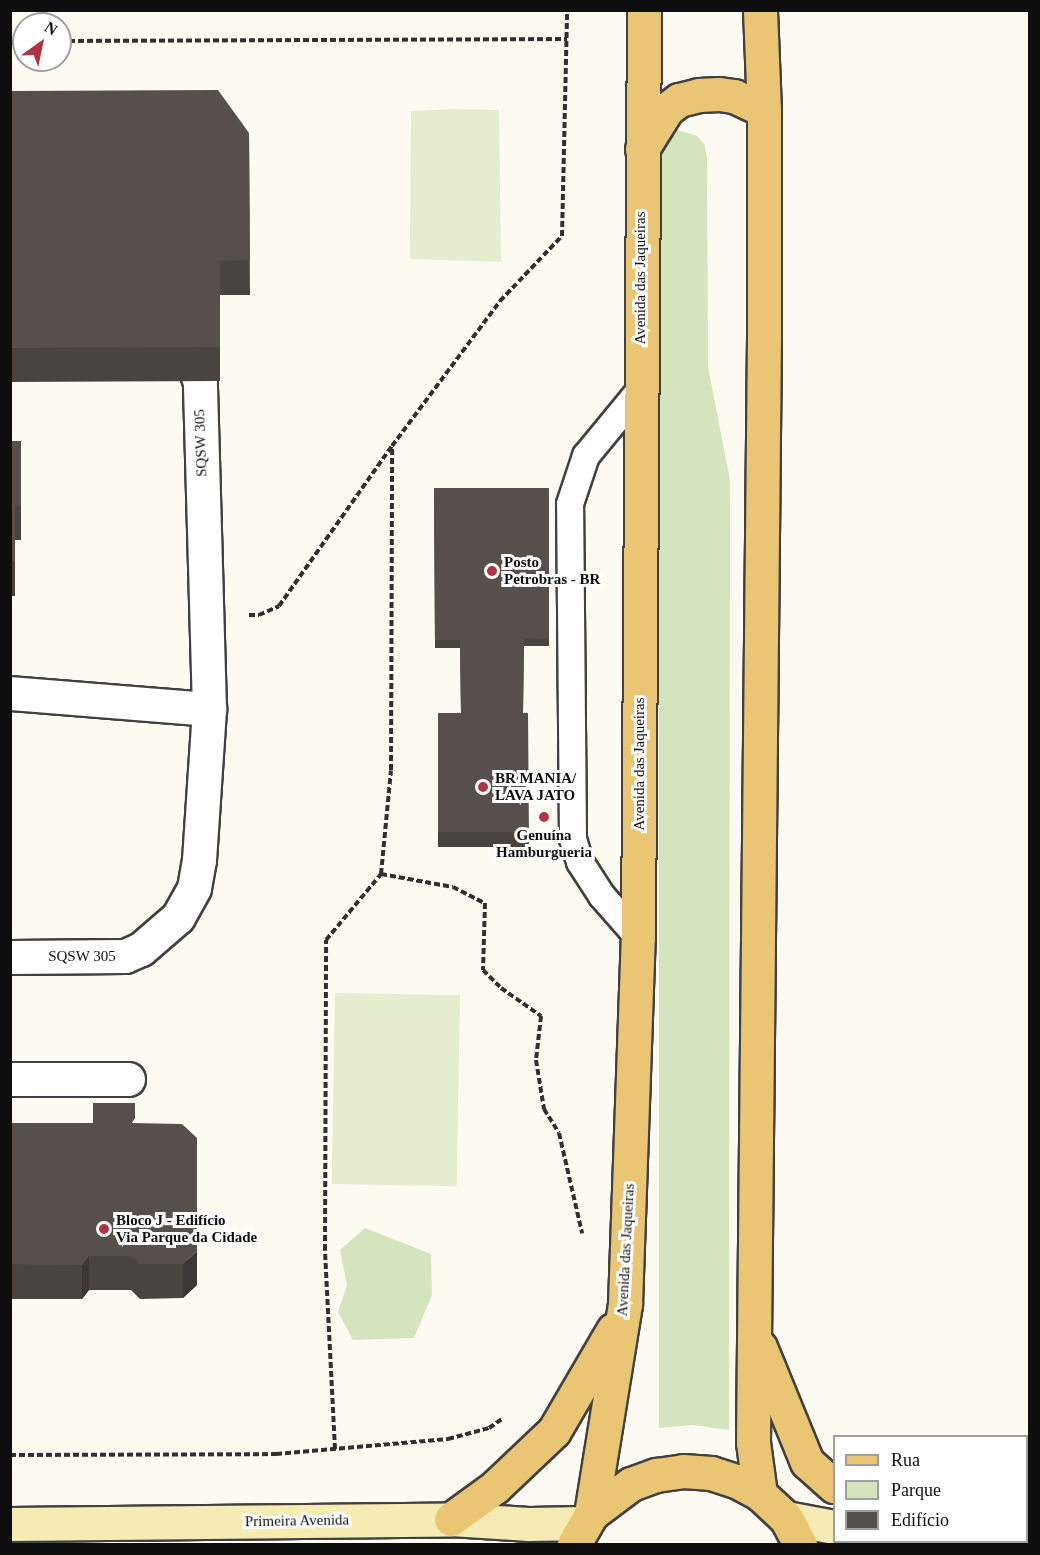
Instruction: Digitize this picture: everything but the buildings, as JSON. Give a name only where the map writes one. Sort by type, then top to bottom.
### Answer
[{"type":"main road","name":"Avenida das Jaqueiras","points":[[583,1527],[625,1304],[638,937],[641,149],[644,10]]},
{"type":"main road","points":[[760,10],[764,110],[764,336],[753,1442],[760,1494]]},
{"type":"main road","points":[[641,149],[667,108],[679,100],[699,95],[719,94],[734,96],[764,110]]},
{"type":"main road","points":[[451,1520],[495,1487],[554,1431],[610,1335],[625,1304]]},
{"type":"main road","points":[[754,1330],[807,1462],[833,1485]]},
{"type":"main road","points":[[583,1527],[631,1484],[656,1475],[683,1471],[711,1473],[736,1481],[760,1494],[793,1531],[833,1527]]},
{"type":"main road","name":"Primeira Avenida","points":[[10,1524],[451,1520],[583,1527]]},
{"type":"main road","points":[[959,1543],[982,1545]]},
{"type":"street","name":"SQSW 305","points":[[10,957],[125,956],[141,949],[178,918],[194,888],[199,860],[209,709],[198,371],[185,357],[171,352],[136,351]]},
{"type":"street","points":[[10,693],[209,709]]},
{"type":"street","points":[[10,1079],[128,1079]]},
{"type":"lane","points":[[638,937],[602,896],[580,862],[573,839],[570,504],[586,456],[641,389]]},
{"type":"path","points":[[206,614],[259,615],[279,606],[392,446],[500,301],[562,236],[567,10]]},
{"type":"path","points":[[72,41],[567,39]]},
{"type":"path","points":[[335,1449],[325,1250],[326,940],[381,874],[391,770],[392,446]]},
{"type":"path","points":[[381,874],[453,886],[485,903],[483,970],[501,988],[542,1016],[536,1060],[542,1099],[544,1109],[559,1132],[582,1228],[582,1240]]},
{"type":"path","points":[[10,1455],[276,1454],[447,1439],[489,1428],[506,1416]]},
{"type":"green space","points":[[499,110],[501,262],[410,259],[411,111]]},
{"type":"green space","points":[[678,130],[697,136],[704,144],[707,157],[708,367],[730,480],[729,1430],[693,1425],[659,1428],[659,145],[673,131]]},
{"type":"green space","points":[[335,993],[460,995],[457,1186],[332,1184]]},
{"type":"green space","points":[[365,1228],[431,1254],[432,1295],[414,1338],[353,1340],[338,1312],[347,1285],[340,1250]]},
{"type":"place","name":"Posto Petrobras - BR","points":[[492,571]]},
{"type":"place","name":"BR MANIA/ LAVA JATO","points":[[483,787]]},
{"type":"place","name":"Genuína Hamburgueria","points":[[544,817]]},
{"type":"place","name":"Bloco J - Edifício Via Parque da Cidade","points":[[104,1229]]}]
